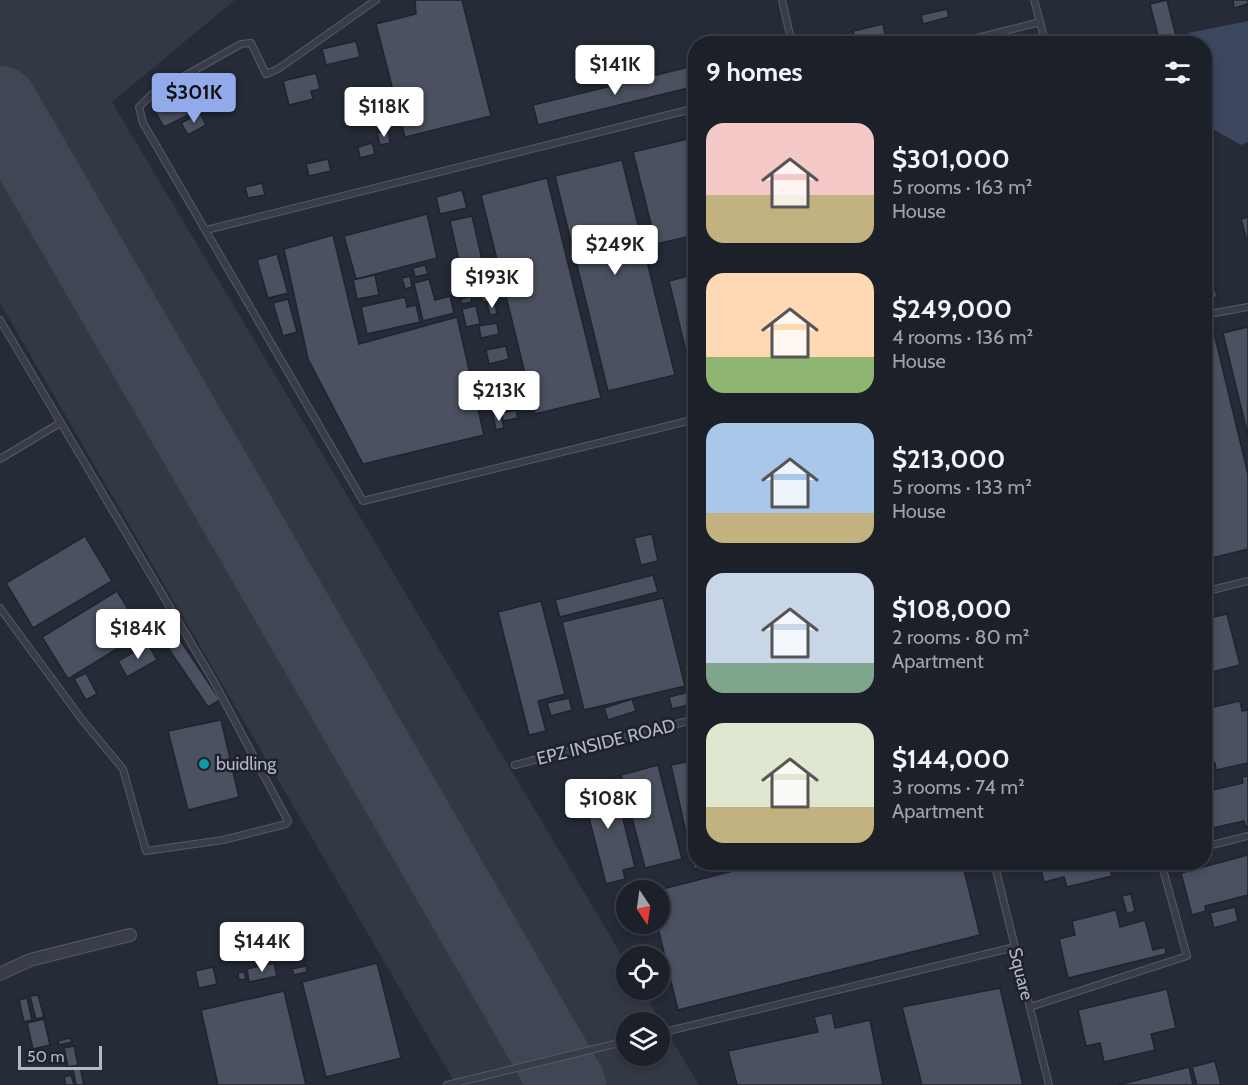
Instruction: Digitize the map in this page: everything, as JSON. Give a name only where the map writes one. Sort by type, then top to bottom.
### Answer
[{"type":"street","points":[[0,974],[30,960],[130,934]]},
{"type":"lane","points":[[376,0],[278,69],[266,74],[251,43],[242,44],[151,95],[139,106],[143,123],[363,501],[688,421]]},
{"type":"lane","points":[[782,0],[790,36]]},
{"type":"lane","points":[[1035,0],[1044,36]]},
{"type":"lane","points":[[985,36],[1040,22]]},
{"type":"lane","points":[[206,230],[688,110]]},
{"type":"lane","points":[[1212,314],[1248,307]]},
{"type":"lane","points":[[0,320],[213,680],[288,820],[286,824],[223,840],[146,851],[123,769],[83,721],[0,608]]},
{"type":"lane","points":[[0,459],[60,423]]},
{"type":"lane","points":[[1212,590],[1248,581]]},
{"type":"lane","name":"EPZ INSIDE ROAD","points":[[515,765],[688,722]]},
{"type":"lane","points":[[1212,845],[1248,836]]},
{"type":"lane","name":"Square","points":[[996,870],[1049,1085]]},
{"type":"lane","points":[[1030,1007],[1187,956],[1163,870]]},
{"type":"lane","points":[[670,1031],[1015,947]]},
{"type":"lane","points":[[447,1085],[616,1044]]},
{"type":"shaded area","points":[[0,0],[235,0],[112,102],[616,946],[616,1000],[648,1000],[655,1012],[616,1012],[616,1066],[670,1066],[670,1037],[699,1085],[456,1085],[0,303]]},
{"type":"water","points":[[1248,21],[1248,142],[1241,145],[1212,129],[1212,36],[1189,36],[1188,33]]},
{"type":"building","points":[[415,0],[462,0],[491,116],[405,137],[376,24],[416,14]]},
{"type":"building","points":[[1167,0],[1176,36],[1158,36],[1150,4]]},
{"type":"building","points":[[1233,0],[1248,0],[1248,4],[1234,8]]},
{"type":"building","points":[[947,9],[949,17],[923,24],[921,15]]},
{"type":"building","points":[[883,24],[885,35],[854,36],[853,31]]},
{"type":"building","points":[[356,41],[360,57],[326,65],[322,49]]},
{"type":"building","points":[[688,67],[688,88],[538,125],[533,105]]},
{"type":"building","points":[[316,73],[320,89],[311,91],[313,99],[289,105],[283,81]]},
{"type":"building","points":[[187,87],[192,98],[176,107],[170,95]]},
{"type":"building","points":[[168,96],[175,110],[184,106],[188,115],[164,127],[151,105]]},
{"type":"building","points":[[193,103],[197,111],[191,115],[186,106]]},
{"type":"building","points":[[200,113],[206,125],[188,135],[181,123]]},
{"type":"building","points":[[388,130],[390,143],[380,145],[377,133]]},
{"type":"building","points":[[688,139],[688,237],[656,244],[633,152]]},
{"type":"building","points":[[372,143],[375,154],[360,158],[358,147]]},
{"type":"building","points":[[328,159],[331,171],[309,176],[306,164]]},
{"type":"building","points":[[622,160],[675,375],[608,391],[555,176]]},
{"type":"building","points":[[547,178],[601,398],[535,414],[481,195]]},
{"type":"building","points":[[262,183],[265,195],[248,198],[245,187]]},
{"type":"building","points":[[462,190],[467,208],[440,214],[436,197]]},
{"type":"building","points":[[427,214],[437,258],[356,279],[344,236]]},
{"type":"building","points":[[472,216],[485,273],[463,278],[450,221]]},
{"type":"building","points":[[1248,217],[1248,237],[1246,238],[1241,219]]},
{"type":"building","points":[[333,235],[359,344],[457,317],[484,435],[363,464],[308,359],[284,249]]},
{"type":"building","points":[[277,254],[288,293],[268,298],[257,260]]},
{"type":"building","points":[[425,265],[428,274],[415,277],[413,268]]},
{"type":"building","points":[[375,275],[379,295],[357,299],[353,280]]},
{"type":"building","points":[[410,276],[412,287],[405,289],[402,278]]},
{"type":"building","points":[[484,276],[485,281],[474,283],[473,278]]},
{"type":"building","points":[[688,276],[688,360],[669,281]]},
{"type":"building","points":[[429,279],[435,300],[450,296],[454,313],[423,321],[414,283]]},
{"type":"building","points":[[1215,289],[1217,297],[1212,298],[1212,290]]},
{"type":"building","points":[[492,295],[494,300],[483,302],[481,297]]},
{"type":"building","points":[[471,296],[472,302],[462,304],[461,299]]},
{"type":"building","points":[[405,297],[407,307],[416,305],[420,322],[367,334],[361,307]]},
{"type":"building","points":[[288,299],[297,332],[283,336],[273,303]]},
{"type":"building","points":[[495,303],[497,314],[490,315],[487,304]]},
{"type":"building","points":[[476,306],[480,324],[466,327],[462,309]]},
{"type":"building","points":[[497,323],[499,334],[481,338],[479,326]]},
{"type":"building","points":[[1248,327],[1248,436],[1223,333]]},
{"type":"building","points":[[1212,333],[1214,333],[1248,474],[1248,549],[1212,558]]},
{"type":"building","points":[[506,346],[509,359],[489,364],[486,350]]},
{"type":"building","points":[[514,379],[518,397],[488,404],[483,386]]},
{"type":"building","points":[[516,410],[518,418],[503,421],[502,413]]},
{"type":"building","points":[[501,413],[504,428],[496,430],[493,415]]},
{"type":"building","points":[[652,534],[658,561],[641,565],[634,538]]},
{"type":"building","points":[[85,536],[112,581],[33,628],[6,583]]},
{"type":"building","points":[[653,575],[658,592],[560,617],[555,600]]},
{"type":"building","points":[[117,591],[143,633],[68,679],[42,637]]},
{"type":"building","points":[[663,598],[685,686],[584,710],[562,622]]},
{"type":"building","points":[[541,601],[565,694],[538,701],[546,731],[529,735],[498,612]]},
{"type":"building","points":[[1227,614],[1240,665],[1212,672],[1212,617]]},
{"type":"building","points":[[176,634],[220,700],[208,707],[164,642]]},
{"type":"building","points":[[148,644],[157,660],[127,677],[118,661]]},
{"type":"building","points":[[86,673],[97,694],[86,700],[74,679]]},
{"type":"building","points":[[688,692],[688,705],[672,709],[669,697]]},
{"type":"building","points":[[569,698],[572,710],[551,716],[547,703]]},
{"type":"building","points":[[632,699],[636,711],[608,720],[604,708]]},
{"type":"building","points":[[1240,701],[1242,711],[1248,710],[1248,763],[1216,770],[1215,763],[1212,764],[1212,707]]},
{"type":"building","name":"buidling","points":[[221,720],[239,797],[188,810],[168,731]]},
{"type":"building","points":[[688,762],[688,842],[671,765]]},
{"type":"building","points":[[658,765],[682,859],[645,868],[621,775]]},
{"type":"building","points":[[1248,776],[1248,827],[1244,821],[1212,828],[1212,790],[1243,783],[1242,777]]},
{"type":"building","points":[[613,779],[635,867],[623,870],[625,879],[606,884],[581,787]]},
{"type":"building","points":[[1248,855],[1248,895],[1205,906],[1206,911],[1192,915],[1181,873],[1192,870],[1212,870],[1212,865]]},
{"type":"building","points":[[737,870],[964,870],[980,935],[678,1010],[670,977],[670,946],[662,946],[659,934],[670,934],[670,887]]},
{"type":"building","points":[[1041,870],[1110,870],[1112,876],[1067,887],[1064,877],[1044,882]]},
{"type":"building","points":[[1131,894],[1135,911],[1127,914],[1122,896]]},
{"type":"building","points":[[1235,907],[1238,921],[1214,928],[1210,913]]},
{"type":"building","points":[[1116,910],[1120,927],[1145,920],[1153,950],[1165,947],[1166,954],[1068,978],[1059,939],[1075,935],[1072,921]]},
{"type":"building","points":[[274,963],[277,976],[249,982],[247,969]]},
{"type":"building","points":[[377,963],[401,1058],[326,1077],[302,982]]},
{"type":"building","points":[[306,966],[307,972],[294,975],[292,969]]},
{"type":"building","points":[[213,967],[217,984],[199,988],[195,971]]},
{"type":"building","points":[[244,972],[246,979],[239,980],[238,973]]},
{"type":"building","points":[[1000,988],[1023,1085],[922,1085],[902,1007]]},
{"type":"building","points":[[1167,989],[1176,1028],[1151,1034],[1155,1050],[1104,1062],[1100,1043],[1086,1046],[1078,1010]]},
{"type":"building","points":[[284,991],[306,1085],[218,1085],[201,1010]]},
{"type":"building","points":[[38,995],[44,1017],[36,1019],[30,996]]},
{"type":"building","points":[[27,998],[32,1020],[24,1022],[19,1000]]},
{"type":"building","points":[[832,1013],[835,1028],[870,1020],[883,1085],[737,1085],[728,1051],[818,1032],[814,1017]]},
{"type":"building","points":[[44,1019],[50,1045],[33,1049],[27,1023]]},
{"type":"building","points":[[70,1038],[72,1042],[59,1045],[58,1041]]},
{"type":"building","points":[[74,1046],[78,1065],[68,1067],[64,1048]]},
{"type":"building","points":[[1215,1061],[1221,1085],[1197,1085],[1192,1067]]},
{"type":"building","points":[[80,1067],[84,1085],[76,1085],[73,1069]]},
{"type":"building","points":[[1189,1067],[1193,1085],[1118,1085]]},
{"type":"building","points":[[71,1075],[74,1085],[66,1085],[64,1077]]},
{"type":"runway","points":[[0,104],[568,1085]]},
{"type":"place","name":"buidling","points":[[204,764]]}]
